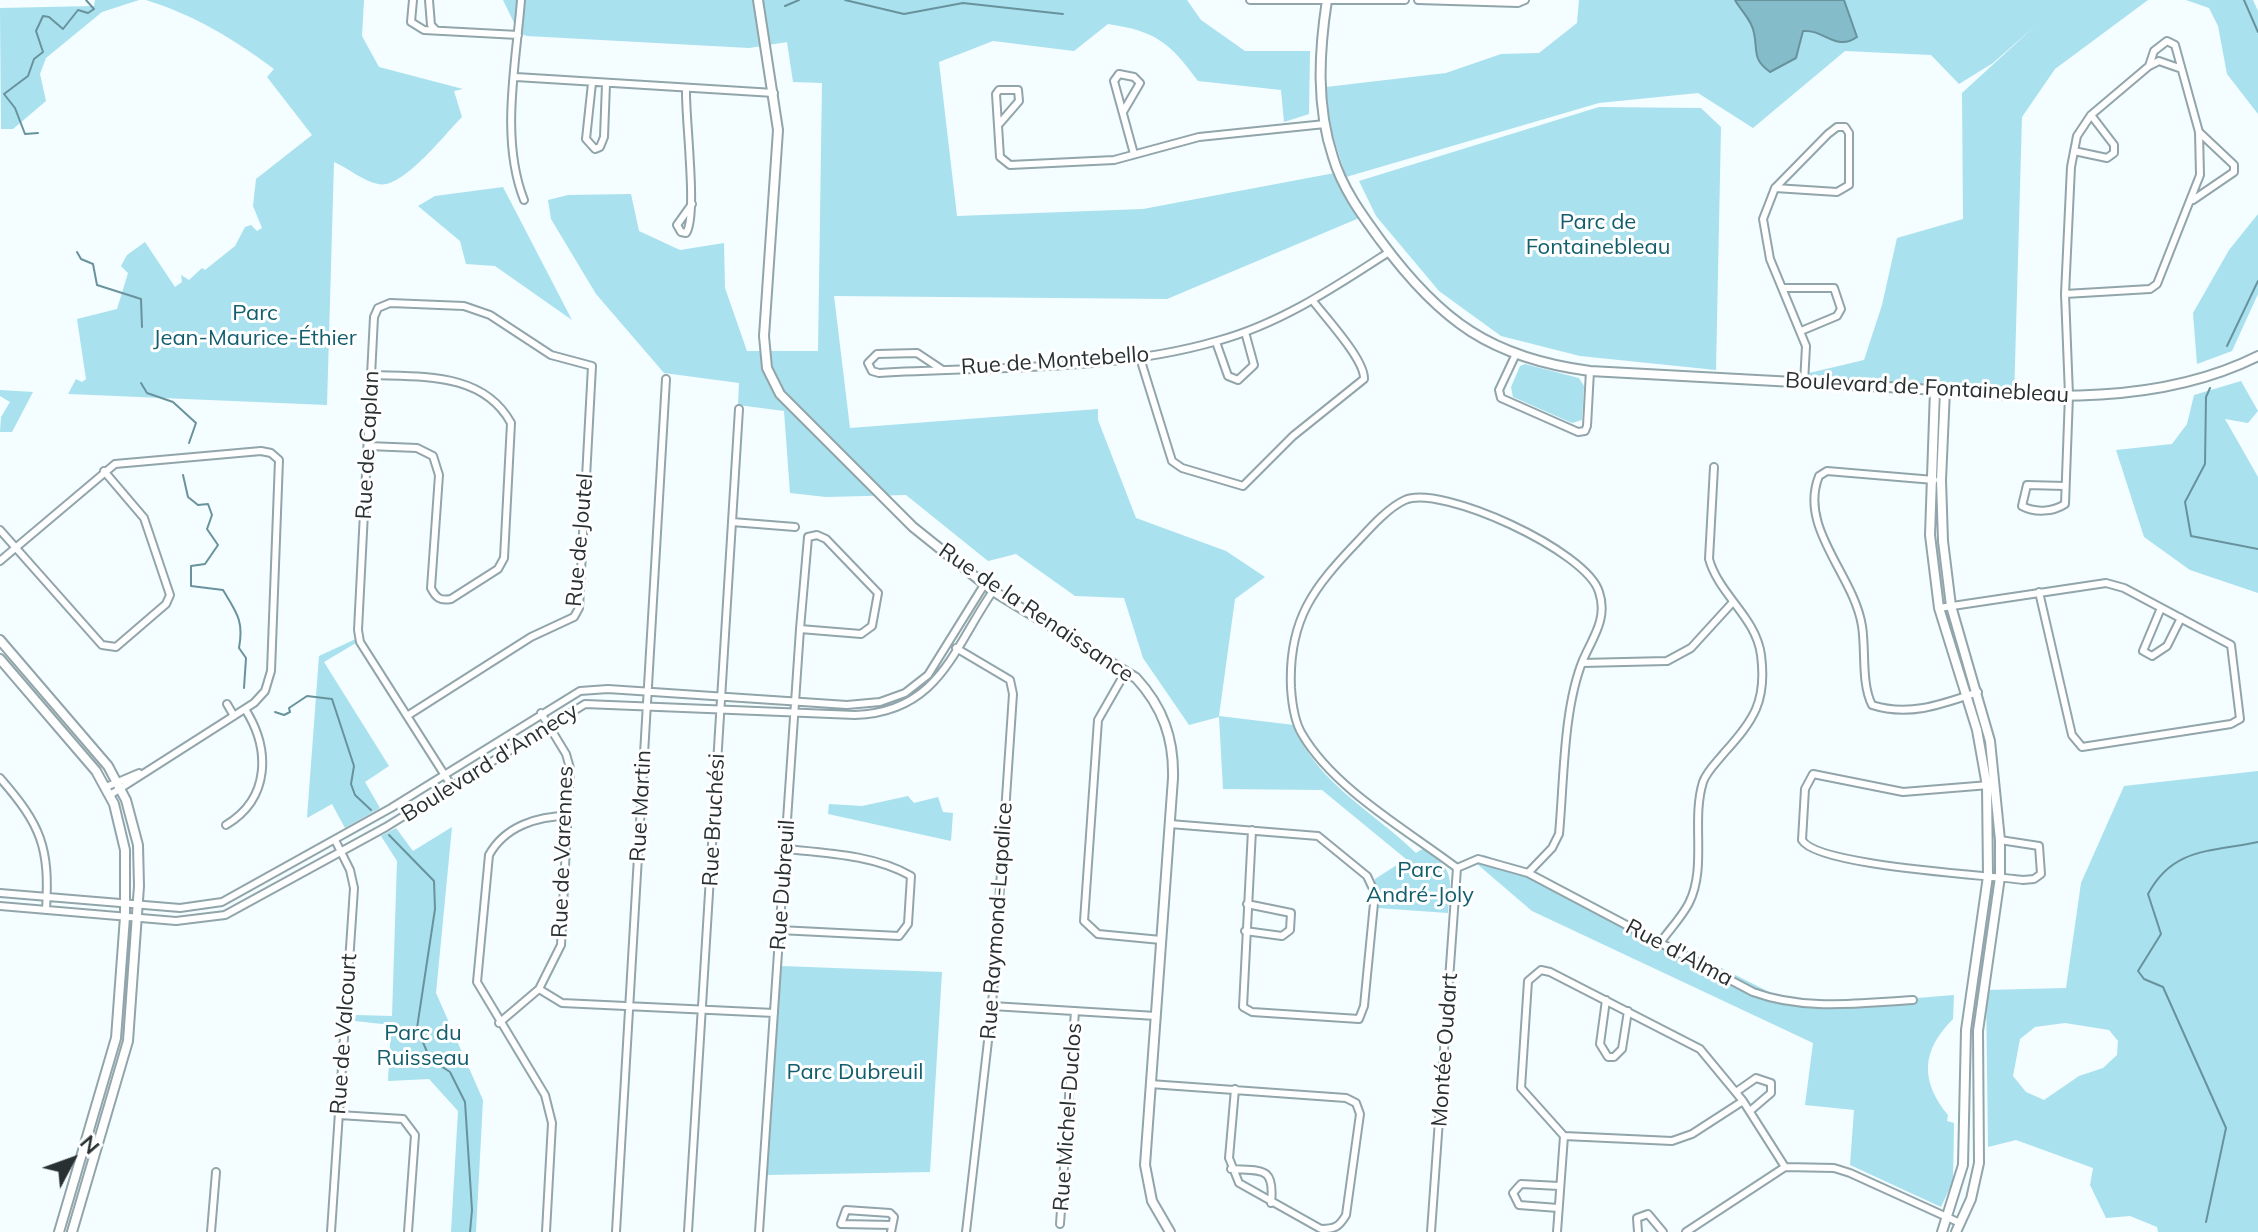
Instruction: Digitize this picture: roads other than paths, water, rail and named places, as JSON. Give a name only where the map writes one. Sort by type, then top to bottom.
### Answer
[{"type":"street","points":[[413,0],[411,22],[424,30],[518,35]]},
{"type":"street","points":[[429,0],[431,25],[436,30]]},
{"type":"street","points":[[521,0],[512,158],[524,200]]},
{"type":"street","name":"Rue de la Renaissance","points":[[758,0],[774,93],[778,145],[764,336],[772,381],[787,402],[900,516],[984,585],[1126,671],[1153,699],[1171,741],[1170,824],[1150,1084],[1147,1183],[1157,1212],[1170,1232]]},
{"type":"street","points":[[1250,0],[1405,0]]},
{"type":"street","name":"Boulevard de Fontainebleau","points":[[1327,0],[1320,71],[1325,124],[1341,177],[1411,282],[1443,313],[1481,340],[1515,356],[1590,371],[2069,395],[2160,389],[2206,377],[2258,356]]},
{"type":"street","points":[[1418,0],[1510,3],[1525,0]]},
{"type":"street","points":[[2065,294],[2150,289],[2157,284],[2193,200],[2200,175],[2199,132],[2179,68],[2180,54],[2175,45],[2167,41],[2154,51],[2149,66]]},
{"type":"street","points":[[2065,486],[2027,485],[2022,506],[2032,511],[2058,508],[2065,504],[2069,395],[2065,294],[2077,136],[2091,115],[2149,66],[2159,61],[2179,68]]},
{"type":"street","points":[[1123,112],[1140,83],[1134,77],[1119,74],[1114,81],[1134,154]]},
{"type":"street","points":[[516,77],[774,93]]},
{"type":"street","points":[[592,83],[586,139],[595,149],[600,147],[604,137],[606,84]]},
{"type":"street","points":[[686,89],[692,204]]},
{"type":"street","points":[[1000,123],[1019,101],[1018,90],[997,92],[999,155],[1005,164],[1110,161],[1199,137],[1325,124]]},
{"type":"street","points":[[2074,151],[2107,158],[2114,153],[2114,145],[2091,115]]},
{"type":"street","points":[[1775,188],[1844,190],[1849,185],[1850,139],[1845,127],[1837,127],[1828,134],[1775,188],[1763,219],[1767,247],[1806,346],[1804,383]]},
{"type":"street","points":[[2193,200],[2234,172],[2234,165],[2199,132]]},
{"type":"street","name":"Rue de Montebello","points":[[941,369],[917,353],[877,354],[868,363],[876,373],[1140,358],[1216,342],[1313,301],[1389,252]]},
{"type":"street","points":[[1782,288],[1834,288],[1838,293],[1841,309],[1837,316],[1801,331]]},
{"type":"street","points":[[1140,358],[1172,461],[1182,468],[1243,486],[1293,436],[1363,382],[1364,370],[1313,301]]},
{"type":"street","name":"Rue de Caplan","points":[[451,785],[360,642],[358,630],[374,317],[378,308],[390,303],[464,306],[490,315],[551,355],[592,366]]},
{"type":"street","points":[[1216,342],[1228,376],[1238,380],[1254,365],[1245,332]]},
{"type":"street","points":[[1515,356],[1499,390],[1501,398],[1578,432],[1585,431],[1587,426],[1590,371]]},
{"type":"street","name":"Rue de Joutel","points":[[407,716],[521,643],[574,617],[579,608],[592,366]]},
{"type":"street","points":[[368,446],[417,448],[433,456],[439,475],[431,588],[435,596],[442,600],[451,599],[498,569],[504,558],[511,423],[504,410],[464,383],[450,378],[372,375]]},
{"type":"street","name":"Rue Martin","points":[[616,1232],[666,379]]},
{"type":"street","points":[[1935,390],[1929,479],[1930,535],[1939,608],[1992,785],[1988,876],[1966,1030],[1963,1165],[1949,1218],[1942,1232]]},
{"type":"street","points":[[1686,1232],[1785,1167],[1834,1168],[1850,1173],[1949,1218],[1958,1227],[1979,1163],[1978,1031],[2000,877],[2000,840],[1978,692],[1951,606],[1941,480],[1945,390]]},
{"type":"street","name":"Rue Bruchési","points":[[688,1232],[739,409]]},
{"type":"street","points":[[0,561],[104,471],[123,463],[261,451],[278,458],[281,474],[271,671],[265,691],[245,709],[108,791]]},
{"type":"street","points":[[1660,943],[1689,904],[1695,882],[1698,811],[1704,781],[1752,722],[1759,707],[1761,652],[1748,620],[1713,574],[1709,559],[1714,467]]},
{"type":"street","points":[[0,530],[102,645],[112,649],[121,644],[166,604],[169,593],[145,521],[104,471]]},
{"type":"street","points":[[1941,480],[1827,471],[1819,476],[1815,485],[1814,508],[1817,524],[1858,608],[1872,705],[1906,711],[1978,692]]},
{"type":"street","points":[[1457,868],[1345,784],[1318,758],[1300,732],[1292,705],[1290,667],[1295,630],[1304,608],[1326,574],[1372,526],[1405,500],[1423,497],[1523,528],[1588,572],[1599,589],[1601,622],[1582,663],[1573,706],[1559,834],[1552,848],[1528,873]]},
{"type":"street","points":[[732,522],[795,527]]},
{"type":"street","name":"Rue Dubreuil","points":[[759,1232],[800,629],[808,537],[817,535],[826,539],[878,593],[872,626],[861,634],[800,629]]},
{"type":"street","points":[[1939,608],[2039,592],[2106,583],[2124,588],[2231,645],[2240,719],[2231,724],[2082,747],[2072,735],[2039,592]]},
{"type":"street","name":"Boulevard d'Annecy","points":[[0,893],[186,909],[218,904],[335,840],[580,691],[722,696],[853,706],[891,699],[925,678],[984,585]]},
{"type":"street","name":"Boulevard d'Annecy","points":[[0,906],[191,921],[225,915],[342,852],[585,704],[861,715],[895,708],[929,688],[958,650],[993,591]]},
{"type":"street","points":[[1582,663],[1667,661],[1680,657],[1733,602]]},
{"type":"street","points":[[2161,608],[2143,651],[2152,656],[2161,653],[2181,618]]},
{"type":"street","points":[[0,640],[97,750],[119,785],[138,845],[138,905],[127,1050],[72,1232]]},
{"type":"street","name":"Rue Raymond-Lapalice","points":[[949,644],[1004,676],[1012,685],[992,1006],[966,1232]]},
{"type":"street","points":[[0,659],[82,753],[108,791],[125,850],[126,904],[119,1012],[112,1057],[59,1232]]},
{"type":"street","points":[[1126,671],[1098,720],[1084,921],[1098,934],[1161,940]]},
{"type":"street","points":[[227,704],[234,716]]},
{"type":"street","points":[[226,825],[242,812],[260,779],[261,741],[245,709]]},
{"type":"street","name":"Rue de Varennes","points":[[499,1023],[539,989],[561,945],[570,768],[566,754],[541,713]]},
{"type":"street","points":[[1992,785],[1903,792],[1813,774],[1805,789],[1802,840],[1812,850],[1889,867],[2034,879],[2041,874],[2039,846],[2030,842],[2000,840]]},
{"type":"street","points":[[0,778],[31,815],[43,839],[48,861],[46,910]]},
{"type":"street","points":[[546,1232],[552,1123],[545,1095],[477,982],[489,855],[500,840],[534,818],[568,816]]},
{"type":"street","points":[[1170,824],[1252,830],[1318,836],[1367,876],[1375,893],[1364,1006],[1359,1019],[1252,1012],[1243,1007],[1252,830]]},
{"type":"street","name":"Rue de Valcourt","points":[[331,1232],[354,893],[350,870],[335,840]]},
{"type":"street","points":[[779,930],[899,936],[908,924],[911,876],[897,868],[844,856],[786,849]]},
{"type":"street","name":"Rue d'Alma","points":[[1457,868],[1478,859],[1528,873],[1776,1000],[1820,1005],[1913,1000]]},
{"type":"street","name":"Montée Oudart","points":[[1431,1232],[1457,868]]},
{"type":"street","points":[[1245,931],[1282,936],[1290,930],[1291,913],[1247,904]]},
{"type":"street","points":[[1743,1101],[1692,1134],[1672,1141],[1564,1136],[1521,1088],[1528,981],[1541,970],[1700,1049],[1743,1101],[1785,1167]]},
{"type":"street","points":[[539,989],[562,1003],[774,1013]]},
{"type":"street","points":[[1606,1000],[1600,1044],[1608,1057],[1614,1057],[1622,1049],[1628,1011]]},
{"type":"street","points":[[992,1006],[1156,1016]]},
{"type":"street","name":"Rue Michel-Duclos","points":[[1060,1224],[1075,1011]]},
{"type":"street","points":[[1736,1092],[1756,1078],[1771,1083],[1771,1093],[1750,1111]]},
{"type":"street","points":[[1150,1084],[1235,1089],[1346,1098],[1356,1103],[1360,1114],[1346,1215],[1340,1225],[1334,1229],[1321,1229],[1239,1183],[1231,1169],[1235,1089]]},
{"type":"street","points":[[339,1115],[403,1119],[415,1135],[408,1232]]},
{"type":"street","points":[[1557,1232],[1564,1136]]},
{"type":"street","points":[[1231,1169],[1264,1171],[1270,1176],[1273,1182],[1271,1203]]},
{"type":"street","points":[[211,1232],[216,1172]]},
{"type":"street","points":[[1558,1208],[1519,1205],[1513,1193],[1521,1184],[1559,1186]]},
{"type":"street","points":[[846,1210],[890,1213],[894,1217],[891,1229],[841,1224],[846,1210]]},
{"type":"street","points":[[1638,1232],[1637,1218],[1648,1214],[1663,1232]]},
{"type":"waterway","points":[[38,133],[25,134],[15,108],[4,94],[28,76],[34,59],[43,52],[36,31],[43,16],[49,17],[63,29],[78,10],[88,13],[94,9],[86,0]]},
{"type":"waterway","points":[[785,6],[799,0]]},
{"type":"waterway","points":[[845,0],[904,14],[963,3],[1063,14]]},
{"type":"waterway","points":[[2244,0],[2258,32]]},
{"type":"waterway","points":[[77,252],[81,259],[93,264],[97,285],[141,299],[142,327]]},
{"type":"waterway","points":[[2227,346],[2258,281]]},
{"type":"waterway","points":[[141,383],[147,393],[173,402],[196,423],[189,443]]},
{"type":"waterway","points":[[2210,388],[2206,397],[2205,464],[2185,502],[2191,536],[2258,549]]},
{"type":"waterway","points":[[183,475],[188,497],[198,505],[208,504],[212,515],[207,529],[218,545],[205,564],[191,566],[191,586],[223,590],[236,611],[241,631],[239,648],[246,658],[244,688]]},
{"type":"waterway","points":[[275,712],[284,715],[307,696],[332,699],[354,766],[351,784],[355,795],[371,810]]},
{"type":"waterway","points":[[389,835],[434,881],[435,909],[417,1028],[430,1059],[450,1072],[465,1102],[472,1210],[470,1232]]},
{"type":"waterway","points":[[2206,1222],[2226,1128],[2163,987],[2144,979],[2138,971],[2161,934],[2148,894],[2169,867],[2181,860],[2209,850],[2258,842]]},
{"type":"park label","name":"Parc de Fontainebleau","points":[[1598,234]]},
{"type":"park label","name":"Parc Jean-Maurice-Éthier","points":[[255,326]]},
{"type":"park label","name":"Parc André-Joly","points":[[1420,882]]},
{"type":"park label","name":"Parc du Ruisseau","points":[[423,1046]]},
{"type":"park label","name":"Parc Dubreuil","points":[[855,1072]]}]
